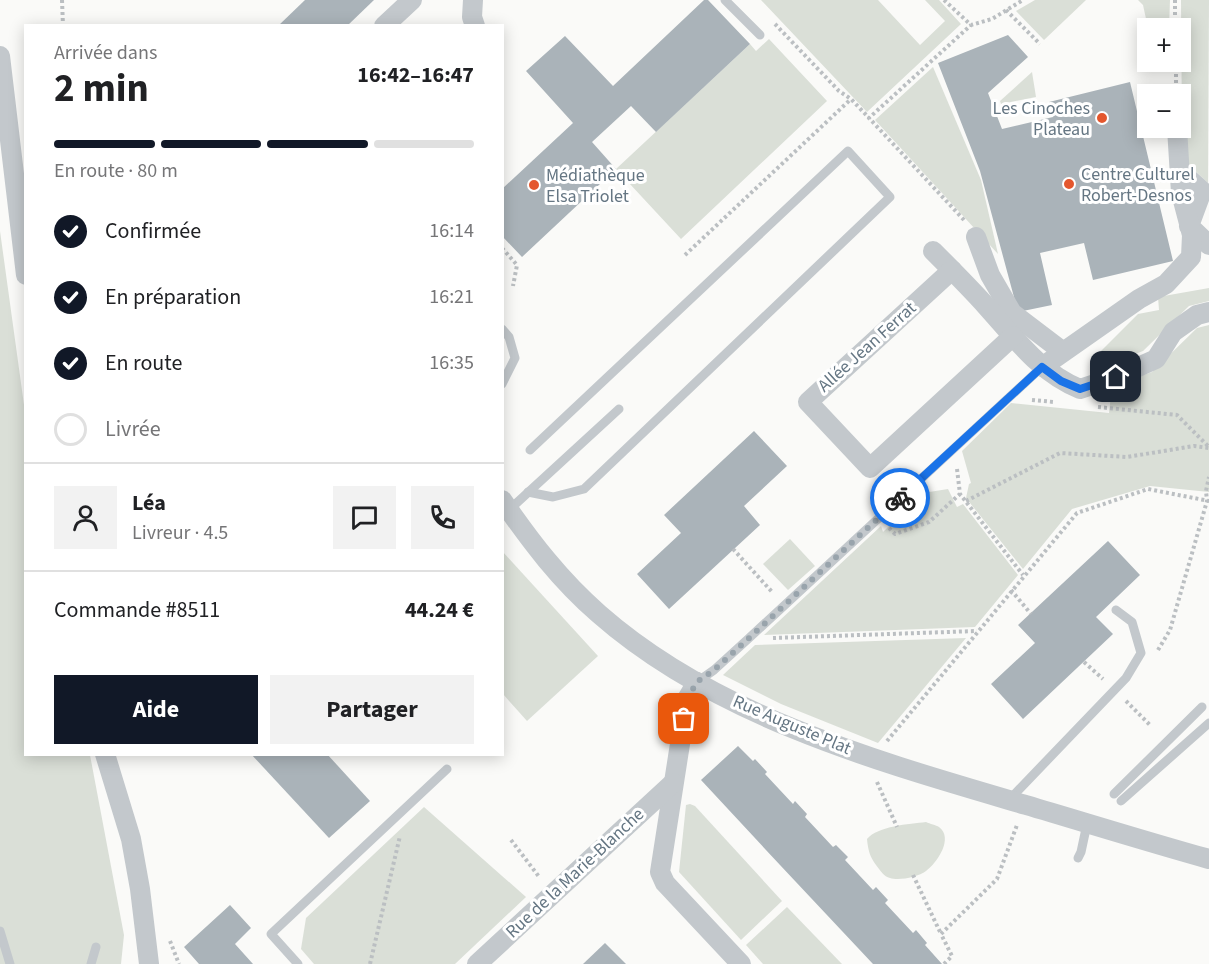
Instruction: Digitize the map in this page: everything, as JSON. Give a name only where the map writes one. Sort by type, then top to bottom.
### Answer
[{"type":"street","points":[[386,24],[412,0]]},
{"type":"street","points":[[473,0],[472,18],[474,24]]},
{"type":"street","points":[[0,56],[24,258]]},
{"type":"street","points":[[1042,367],[1139,298],[1166,284],[1191,257],[1192,235],[1181,193],[1178,138]]},
{"type":"street","points":[[1189,226],[1209,245]]},
{"type":"street","points":[[976,237],[990,275],[1012,313],[1062,351]]},
{"type":"street","points":[[933,251],[1042,367],[1061,381],[1080,389],[1116,377],[1156,359],[1173,332],[1197,315],[1209,312]]},
{"type":"street","name":"Allée Jean Ferrat","points":[[952,270],[808,402],[870,468],[1013,336]]},
{"type":"street","name":"Rue Auguste Plat","points":[[506,505],[534,545],[564,581],[599,615],[697,682],[726,697],[788,726],[873,758],[1209,859]]},
{"type":"street","name":"Rue de la Marie-Blanche","points":[[697,682],[687,699],[661,860],[662,878],[741,964]]},
{"type":"street","points":[[106,756],[132,839],[149,964]]},
{"type":"street","name":"Rue de la Marie-Blanche","points":[[477,964],[673,783]]},
{"type":"lane","points":[[725,0],[760,36]]},
{"type":"lane","points":[[528,492],[553,497],[584,489],[890,197],[848,151],[530,450]]},
{"type":"lane","points":[[504,331],[508,336],[515,358],[504,380]]},
{"type":"lane","points":[[697,682],[748,639],[1042,367]]},
{"type":"lane","points":[[506,505],[528,492],[619,409]]},
{"type":"lane","points":[[1017,803],[1126,678],[1141,653],[1132,622],[1116,610]]},
{"type":"lane","points":[[1202,707],[1118,797],[1209,723]]},
{"type":"lane","points":[[298,964],[271,934],[447,769]]},
{"type":"lane","points":[[1078,858],[1082,852],[1087,824]]},
{"type":"lane","points":[[0,931],[10,964]]},
{"type":"lane","points":[[91,964],[96,947]]},
{"type":"path","points":[[62,0],[63,24]]},
{"type":"path","points":[[944,0],[971,25]]},
{"type":"path","points":[[869,118],[971,25],[992,19],[1023,0]]},
{"type":"path","points":[[1175,0],[1175,18]]},
{"type":"path","points":[[1006,10],[1040,44]]},
{"type":"path","points":[[767,16],[839,91],[851,99],[869,118],[966,222],[976,237]]},
{"type":"path","points":[[685,255],[851,99]]},
{"type":"path","points":[[504,250],[517,265],[513,286]]},
{"type":"path","points":[[1012,393],[1018,398],[1058,402]]},
{"type":"path","points":[[1089,406],[1177,415],[1209,448]]},
{"type":"path","points":[[955,447],[960,494],[1023,575]]},
{"type":"path","points":[[966,501],[1060,453],[1127,458],[1186,447],[1209,448]]},
{"type":"path","points":[[1154,655],[1170,630],[1208,501],[1206,491],[1209,477]]},
{"type":"path","points":[[897,826],[877,783],[873,758],[1023,575],[1077,513],[1148,489],[1208,501]]},
{"type":"path","points":[[877,519],[895,534],[929,522],[960,494]]},
{"type":"path","points":[[733,549],[785,605]]},
{"type":"path","points":[[1011,590],[1031,614]]},
{"type":"path","points":[[748,639],[977,631]]},
{"type":"path","points":[[941,934],[997,879],[1017,803]]},
{"type":"path","points":[[370,964],[407,807]]},
{"type":"path","points":[[511,840],[552,893]]},
{"type":"path","points":[[913,875],[952,956],[944,964]]},
{"type":"shaded area","points":[[761,0],[878,0],[920,45],[945,21],[925,0],[939,0],[961,24],[867,112]]},
{"type":"shaded area","points":[[1035,0],[1086,0],[1044,40],[1016,11]]},
{"type":"shaded area","points":[[1138,0],[1170,0],[1169,18],[1146,18],[1143,5]]},
{"type":"shaded area","points":[[1181,0],[1209,0],[1208,183],[1188,164],[1183,138],[1191,138],[1191,84],[1182,84],[1182,72],[1191,72],[1191,18],[1181,18]]},
{"type":"shaded area","points":[[769,39],[827,101],[681,239],[616,169],[750,44],[756,51]]},
{"type":"shaded area","points":[[933,67],[981,180],[998,254],[875,120]]},
{"type":"shaded area","points":[[1032,72],[1036,97],[1001,104],[1000,101]]},
{"type":"shaded area","points":[[0,231],[24,405],[24,756],[90,756],[124,935],[121,964],[0,964]]},
{"type":"shaded area","points":[[1209,288],[1209,301],[1189,306],[1143,351],[1101,367],[1099,353],[1138,314],[1159,310],[1158,297]]},
{"type":"shaded area","points":[[1209,325],[1209,492],[1150,486],[1072,509],[1023,569],[966,498],[971,483],[962,451],[1011,403],[1109,413],[1112,386],[1152,372],[1197,328]]},
{"type":"shaded area","points":[[948,489],[957,507],[963,504],[1018,575],[975,627],[764,635],[881,526],[883,532],[923,493]]},
{"type":"shaded area","points":[[790,539],[815,566],[788,590],[763,564]]},
{"type":"shaded area","points":[[504,553],[598,656],[527,721],[504,695]]},
{"type":"shaded area","points":[[966,638],[878,743],[781,704],[723,675],[755,645]]},
{"type":"shaded area","points":[[686,805],[695,806],[782,901],[741,940],[679,872]]},
{"type":"shaded area","points":[[424,807],[526,897],[455,964],[314,964],[301,949],[306,918]]},
{"type":"shaded area","points":[[926,822],[939,827],[945,837],[942,850],[935,862],[926,871],[913,877],[898,879],[886,876],[872,859],[867,839],[886,828]]},
{"type":"shaded area","points":[[787,907],[842,964],[763,964],[746,945]]},
{"type":"building","points":[[305,0],[374,0],[349,24],[280,24]]},
{"type":"building","points":[[704,0],[708,0],[750,44],[656,132],[631,106],[592,142],[616,169],[522,257],[504,238],[504,187],[573,123],[526,71],[565,36],[613,86]]},
{"type":"building","name":"Centre Culturel Robert-Desnos","points":[[1008,35],[1028,57],[988,93],[1002,129],[1053,117],[1049,102],[1130,82],[1137,111],[1137,138],[1143,138],[1173,261],[1093,280],[1084,243],[1040,253],[1052,305],[1018,312],[980,171],[938,63]]},
{"type":"building","points":[[754,431],[787,466],[744,506],[760,525],[669,609],[637,574],[681,533],[664,515]]},
{"type":"building","points":[[1108,541],[1140,575],[1096,617],[1113,634],[1023,719],[991,684],[1035,643],[1018,625]]},
{"type":"building","points":[[738,746],[753,761],[755,759],[767,772],[765,774],[793,804],[795,801],[807,814],[805,817],[833,847],[836,845],[848,857],[845,860],[873,890],[876,887],[888,900],[885,903],[913,933],[916,930],[927,943],[925,945],[942,964],[873,964],[780,865],[701,780]]},
{"type":"building","points":[[253,756],[329,756],[370,801],[329,838]]},
{"type":"building","points":[[230,905],[251,928],[235,944],[253,964],[199,964],[184,947]]},
{"type":"building","points":[[605,943],[626,964],[583,964]]},
{"type":"way so far","points":[[684,719],[687,699],[697,682],[714,670],[900,498]]},
{"type":"place","name":"Les Cinoches Plateau","points":[[1102,118]]},
{"type":"place","name":"Centre Culturel Robert-Desnos","points":[[1069,184]]},
{"type":"place","name":"Médiathèque Elsa Triolet","points":[[534,185]]},
{"type":"route","points":[[900,498],[1042,367],[1061,381],[1080,389],[1116,377]]}]
